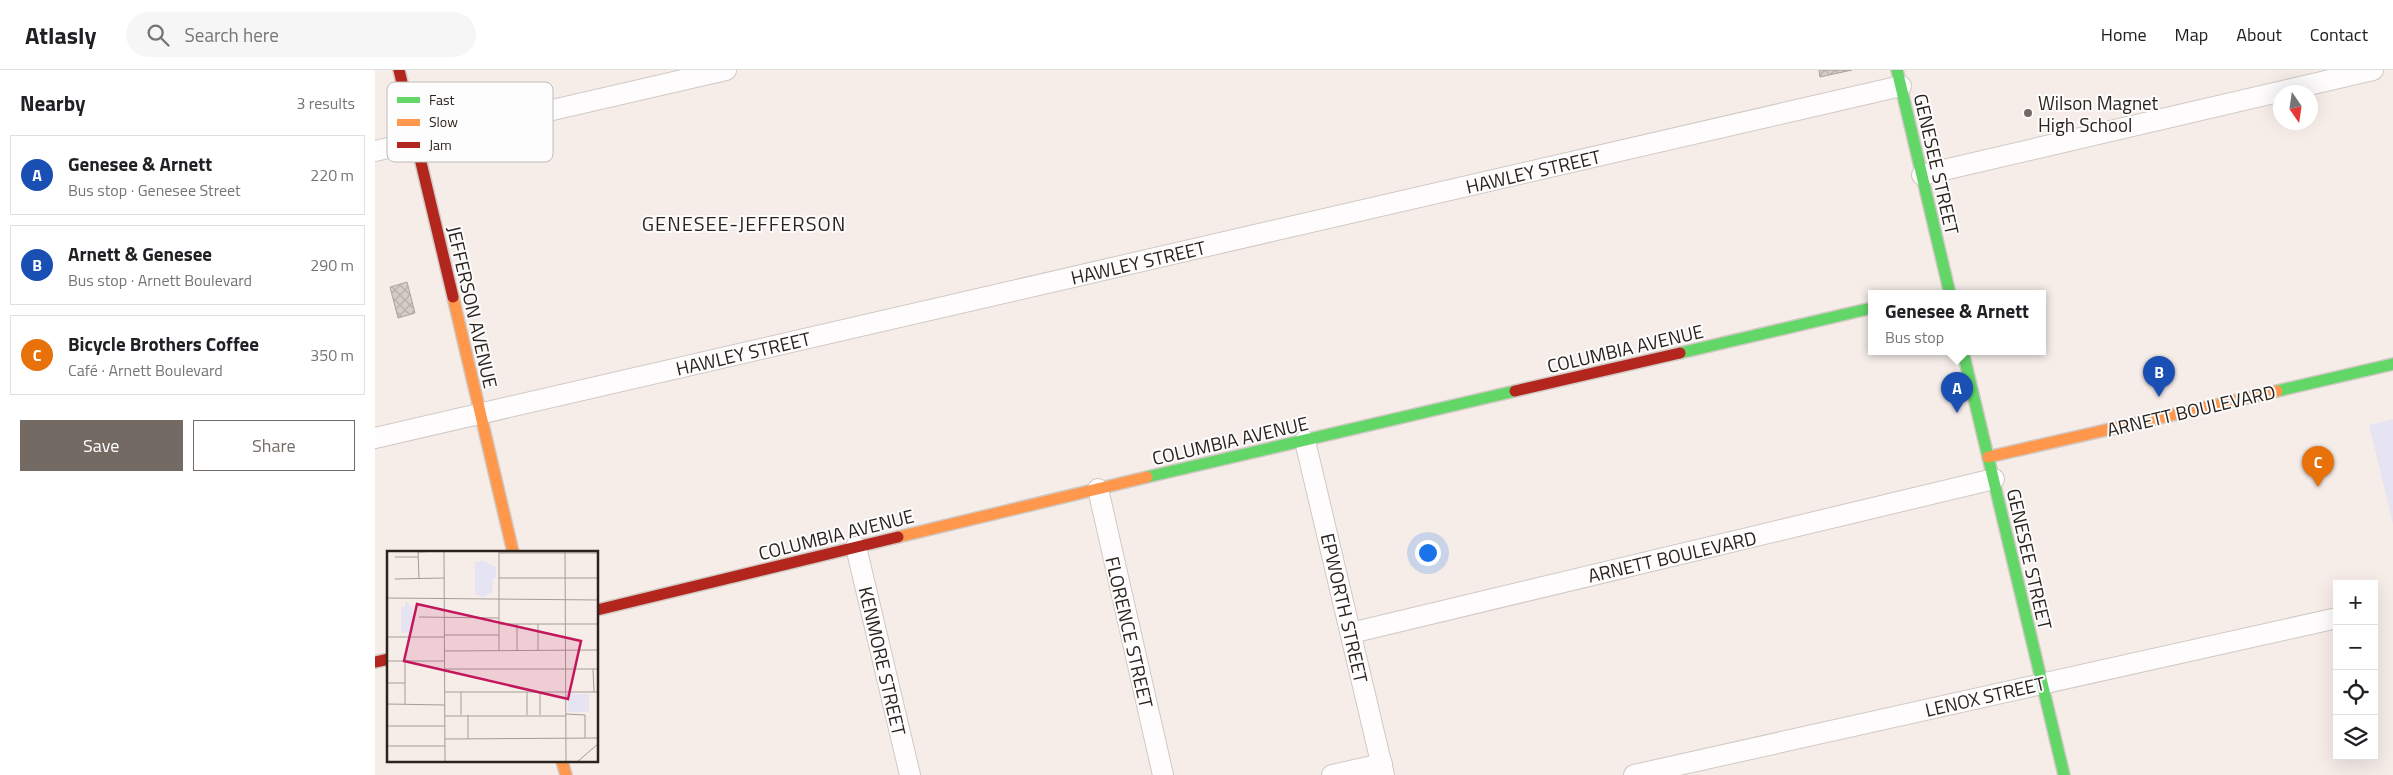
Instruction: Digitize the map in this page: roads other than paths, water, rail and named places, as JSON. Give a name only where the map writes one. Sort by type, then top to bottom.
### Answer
[{"type":"street","points":[[553,110],[723,70]]},
{"type":"street","points":[[1922,174],[2373,70]]},
{"type":"street","name":"GENESEE STREET","points":[[1899,78],[1947,290]]},
{"type":"street","name":"HAWLEY STREET","points":[[375,438],[1899,78]]},
{"type":"street","name":"JEFFERSON AVENUE","points":[[421,162],[513,551]]},
{"type":"street","name":"COLUMBIA AVENUE","points":[[599,610],[1098,489],[1868,309]]},
{"type":"street","name":"GENESEE STREET","points":[[1964,355],[2064,775]]},
{"type":"street","name":"ARNETT BOULEVARD","points":[[1988,457],[2393,364]]},
{"type":"street","name":"EPWORTH STREET","points":[[1305,441],[1383,769]]},
{"type":"street","name":"ARNETT BOULEVARD","points":[[1351,633],[1994,479]]},
{"type":"street","name":"FLORENCE STREET","points":[[1098,489],[1163,775]]},
{"type":"street","name":"KENMORE STREET","points":[[856,547],[910,775]]},
{"type":"street","name":"LENOX STREET","points":[[1634,775],[2333,619]]},
{"type":"street","points":[[562,762],[566,775]]},
{"type":"street","points":[[1332,775],[1383,769]]},
{"type":"place","name":"Wilson Magnet High School","points":[[2028,113]]},
{"type":"place","name":"Arnett & Genesee","points":[[2159,397]]},
{"type":"place","name":"Genesee & Arnett","points":[[1957,413]]},
{"type":"place","name":"Bicycle Brothers Coffee","points":[[2318,487]]},
{"type":"district","name":"GENESEE-JEFFERSON","points":[[744,223]]}]
